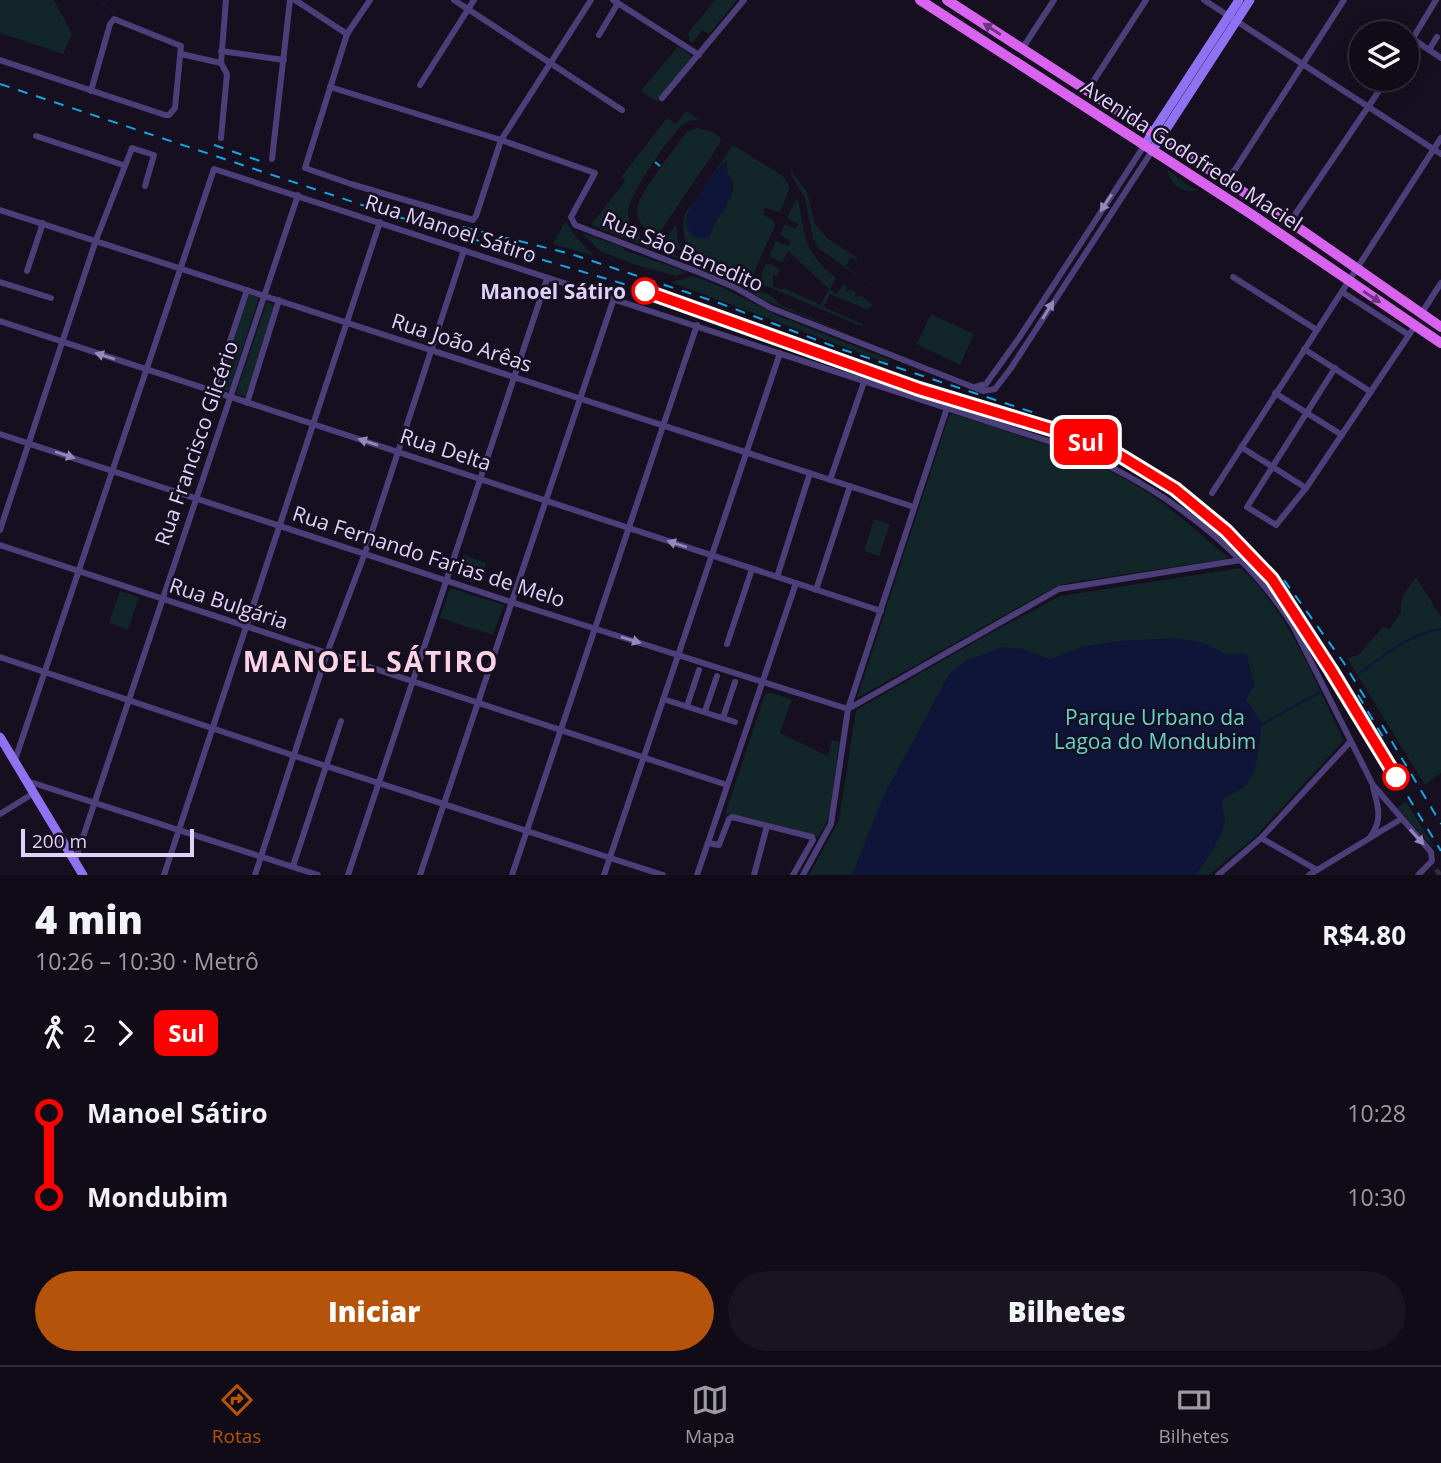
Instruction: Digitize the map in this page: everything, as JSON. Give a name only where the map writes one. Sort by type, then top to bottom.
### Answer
[{"type":"main road","name":"Avenida Godofredo Maciel","points":[[920,0],[1441,343]]},
{"type":"main road","name":"Avenida Godofredo Maciel","points":[[947,0],[959,3],[1022,49],[1290,222],[1441,327]]},
{"type":"main road","points":[[1233,18],[1239,0]]},
{"type":"main road","points":[[1148,148],[1233,18],[1250,0]]},
{"type":"main road","points":[[1035,75],[1043,62]]},
{"type":"main road","points":[[1064,94],[1072,81]]},
{"type":"main road","points":[[1302,249],[1310,237]]},
{"type":"main road","points":[[1315,258],[1324,247]]},
{"type":"main road","points":[[0,737],[83,875]]},
{"type":"street","points":[[220,138],[227,74],[221,63],[226,0]]},
{"type":"street","points":[[272,159],[293,0],[347,34]]},
{"type":"street","points":[[330,87],[347,34],[370,0]]},
{"type":"street","points":[[454,0],[622,110]]},
{"type":"street","points":[[419,85],[442,55],[474,0]]},
{"type":"street","points":[[500,140],[591,0]]},
{"type":"street","points":[[662,99],[744,0]]},
{"type":"street","points":[[1022,49],[1054,0]]},
{"type":"street","points":[[1087,91],[1146,0]]},
{"type":"street","points":[[1204,0],[1441,154]]},
{"type":"street","points":[[1227,182],[1344,0]]},
{"type":"street","points":[[1419,29],[1436,0]]},
{"type":"street","points":[[598,35],[616,2],[699,55]]},
{"type":"street","points":[[0,60],[165,115],[172,114],[174,108],[181,50],[177,43],[114,19],[110,24],[91,90]]},
{"type":"street","points":[[1429,50],[1437,37]]},
{"type":"street","points":[[1419,43],[1441,58]]},
{"type":"street","points":[[181,50],[221,63]]},
{"type":"street","points":[[221,51],[284,60]]},
{"type":"street","name":"Rua São Benedito","points":[[330,87],[595,173],[572,217],[575,225],[734,287],[771,308],[975,387]]},
{"type":"street","name":"Rua Manoel Sátiro","points":[[330,87],[304,165],[306,169],[340,181],[471,220],[476,216],[500,140]]},
{"type":"street","points":[[1290,222],[1379,91]]},
{"type":"street","points":[[36,136],[124,164]]},
{"type":"street","points":[[1212,493],[1441,138]]},
{"type":"street","points":[[0,530],[96,240],[132,148],[154,154],[145,186]]},
{"type":"street","points":[[975,387],[986,384],[1148,148]]},
{"type":"street","points":[[975,387],[983,391],[995,389],[1027,343],[1148,148]]},
{"type":"street","name":"Rua Manoel Sátiro","points":[[181,268],[214,169],[1081,453],[1147,486],[1241,560],[1264,584],[1293,626],[1373,785],[1432,856],[1429,865],[1418,875]]},
{"type":"street","name":"Rua Francisco Glicério","points":[[75,861],[298,195]]},
{"type":"street","name":"Rua João Arêas","points":[[0,210],[914,507]]},
{"type":"street","points":[[164,875],[380,222]]},
{"type":"street","points":[[26,271],[43,223]]},
{"type":"street","points":[[255,875],[327,653],[365,553],[464,250]]},
{"type":"street","points":[[15,760],[181,268]]},
{"type":"street","points":[[1233,276],[1317,330]]},
{"type":"street","points":[[348,875],[547,279]]},
{"type":"street","points":[[0,282],[51,298]]},
{"type":"street","points":[[1421,314],[1441,283]]},
{"type":"street","name":"Rua Francisco Glicério","points":[[213,392],[247,290]]},
{"type":"street","points":[[1342,292],[1409,335]]},
{"type":"street","points":[[420,875],[614,298]]},
{"type":"street","name":"Rua Francisco Glicério","points":[[247,403],[279,300]]},
{"type":"street","name":"Rua Delta","points":[[0,321],[881,611]]},
{"type":"street","points":[[512,875],[696,325]]},
{"type":"street","points":[[1335,368],[1247,508],[1277,526],[1306,488],[1415,326]]},
{"type":"street","points":[[1019,338],[1027,343]]},
{"type":"street","points":[[1304,349],[1371,392]]},
{"type":"street","points":[[604,875],[780,353]]},
{"type":"street","points":[[830,480],[864,382]]},
{"type":"street","points":[[1275,393],[1342,435]]},
{"type":"street","points":[[803,875],[831,824],[848,709],[947,408]]},
{"type":"street","name":"Rua Fernando Farias de Melo","points":[[0,434],[594,629],[848,709]]},
{"type":"street","points":[[1241,447],[1306,488]]},
{"type":"street","points":[[777,577],[810,473]]},
{"type":"street","points":[[816,590],[850,486]]},
{"type":"street","name":"Rua Bulgária","points":[[0,545],[727,785]]},
{"type":"street","points":[[848,709],[1059,589],[1241,560]]},
{"type":"street","points":[[727,644],[752,569]]},
{"type":"street","points":[[697,875],[796,583]]},
{"type":"street","points":[[0,657],[663,875]]},
{"type":"street","points":[[687,706],[699,670]]},
{"type":"street","points":[[705,711],[717,676]]},
{"type":"street","points":[[723,718],[735,682]]},
{"type":"street","points":[[663,699],[736,722]]},
{"type":"street","points":[[293,866],[341,721]]},
{"type":"street","points":[[1218,875],[1261,838],[1350,742]]},
{"type":"street","points":[[27,781],[318,875]]},
{"type":"street","name":"Rua Manoel Sátiro","points":[[1373,785],[1380,817]]},
{"type":"street","points":[[0,814],[34,793]]},
{"type":"street","points":[[708,843],[719,845],[731,817],[812,837],[793,875]]},
{"type":"street","points":[[1380,817],[1386,823],[1393,824]]},
{"type":"street","points":[[1368,840],[1378,826],[1380,817]]},
{"type":"street","points":[[1309,875],[1401,819]]},
{"type":"street","points":[[754,875],[767,826]]},
{"type":"street","points":[[1261,838],[1317,870]]},
{"type":"green space","points":[[0,0],[54,0],[72,34],[63,54],[0,33]]},
{"type":"green space","points":[[715,0],[737,0],[709,34],[702,30],[693,42],[690,42],[688,33]]},
{"type":"green space","points":[[678,46],[693,57],[657,102],[641,91]]},
{"type":"green space","points":[[686,111],[700,120],[686,123],[670,139],[643,179],[628,211],[630,222],[636,231],[652,246],[649,248],[591,225],[625,181],[621,177],[667,118],[676,124]]},
{"type":"green space","points":[[697,128],[711,131],[720,137],[721,142],[660,232],[653,236],[644,228],[638,217],[639,202],[681,139],[688,131]]},
{"type":"green space","points":[[733,145],[783,176],[790,187],[780,212],[765,208],[763,214],[773,220],[775,226],[751,278],[698,255],[687,243],[684,235],[685,214]],"holes":[[[727,160],[726,171],[733,188],[728,203],[711,232],[687,226],[690,209],[716,171]]]},
{"type":"green space","points":[[1167,169],[1190,187],[1199,190],[1187,191],[1178,187],[1171,180]]},
{"type":"green space","points":[[792,172],[807,192],[815,224],[828,239],[858,258],[856,260],[851,257],[846,266],[880,292],[818,248],[813,238],[805,198],[790,173]]},
{"type":"green space","points":[[796,199],[812,253],[836,278],[830,289],[836,294],[844,284],[847,287],[846,292],[851,289],[856,292],[854,298],[861,295],[872,305],[868,310],[830,294],[824,307],[862,324],[863,327],[759,283],[765,265],[770,264],[780,269],[777,276],[773,275],[773,286],[782,290],[784,288],[823,306],[821,304],[829,289],[788,251],[782,263],[769,256],[776,241],[788,246],[790,241],[780,234],[785,224],[796,229],[798,224],[787,218]]},
{"type":"green space","points":[[565,221],[576,237],[594,256],[553,244]]},
{"type":"green space","points":[[676,223],[678,243],[683,251],[663,244]]},
{"type":"green space","points":[[581,233],[688,272],[676,276],[632,264],[600,251]]},
{"type":"green space","points":[[665,251],[772,296],[779,304],[865,341],[769,302],[706,270],[664,253]]},
{"type":"green space","points":[[694,276],[779,316],[890,360],[887,363],[671,282]]},
{"type":"green space","points":[[248,294],[259,297],[229,391],[218,388]]},
{"type":"green space","points":[[267,302],[275,306],[247,396],[238,395],[236,393]]},
{"type":"green space","points":[[931,314],[974,334],[960,365],[917,344]]},
{"type":"green space","points":[[953,414],[1053,447],[1101,467],[1147,492],[1227,556],[1225,559],[1068,583],[1051,589],[857,698],[949,416]]},
{"type":"green space","points":[[874,519],[890,524],[879,556],[864,551]]},
{"type":"green space","points":[[463,555],[486,563],[481,580],[457,572]]},
{"type":"green space","name":"Parque Urbano da Lagoa do Mondubim","points":[[1241,568],[1274,606],[1287,627],[1344,740],[1255,837],[1209,875],[809,875],[839,820],[856,710],[1060,596]]},
{"type":"green space","points":[[1416,577],[1441,617],[1441,773],[1425,785],[1347,658],[1358,655],[1383,627],[1390,629],[1401,611],[1403,597]]},
{"type":"green space","points":[[450,588],[504,605],[493,635],[440,618]]},
{"type":"green space","points":[[120,591],[139,597],[128,630],[109,623]]},
{"type":"green space","points":[[770,692],[792,700],[780,733],[828,756],[832,740],[839,741],[830,815],[819,837],[725,814],[765,694]]},
{"type":"green space","points":[[1406,801],[1435,849],[1397,808]]},
{"type":"water","points":[[727,160],[731,193],[727,205],[713,226],[710,236],[705,239],[693,237],[686,219],[689,210],[704,186]]},
{"type":"water","name":"Parque Urbano da Lagoa do Mondubim","points":[[1176,638],[1204,643],[1226,654],[1246,654],[1255,685],[1246,699],[1262,724],[1252,775],[1242,788],[1222,800],[1224,826],[1196,875],[852,875],[883,797],[948,676],[965,661],[1003,647],[1023,649],[1050,659],[1085,646]]},
{"type":"waterway","points":[[99,0],[115,14]]},
{"type":"waterway","points":[[1357,675],[1407,641],[1441,629]]},
{"type":"waterway","points":[[1262,724],[1319,693]]},
{"type":"tunnel","points":[[1437,875],[1441,872]]},
{"type":"railway","points":[[0,84],[392,215],[644,290],[919,389],[1058,431],[1116,453],[1175,489],[1226,531],[1272,579],[1441,851]]},
{"type":"railway","points":[[214,145],[260,161]]},
{"type":"railway","points":[[655,162],[660,166]]},
{"type":"railway","points":[[463,227],[571,254],[719,303],[838,348],[1035,413]]},
{"type":"railway","points":[[1284,580],[1344,663],[1367,701]]},
{"type":"railway","points":[[1358,695],[1383,737]]},
{"type":"railway","points":[[1382,725],[1441,824]]},
{"type":"metro line","name":"Sul","points":[[645,291],[919,389],[1058,431],[1116,453],[1175,489],[1226,531],[1272,579],[1396,777]]},
{"type":"place","name":"Manoel Sátiro","points":[[645,291]]},
{"type":"district","name":"MANOEL SÁTIRO","points":[[371,661]]}]
